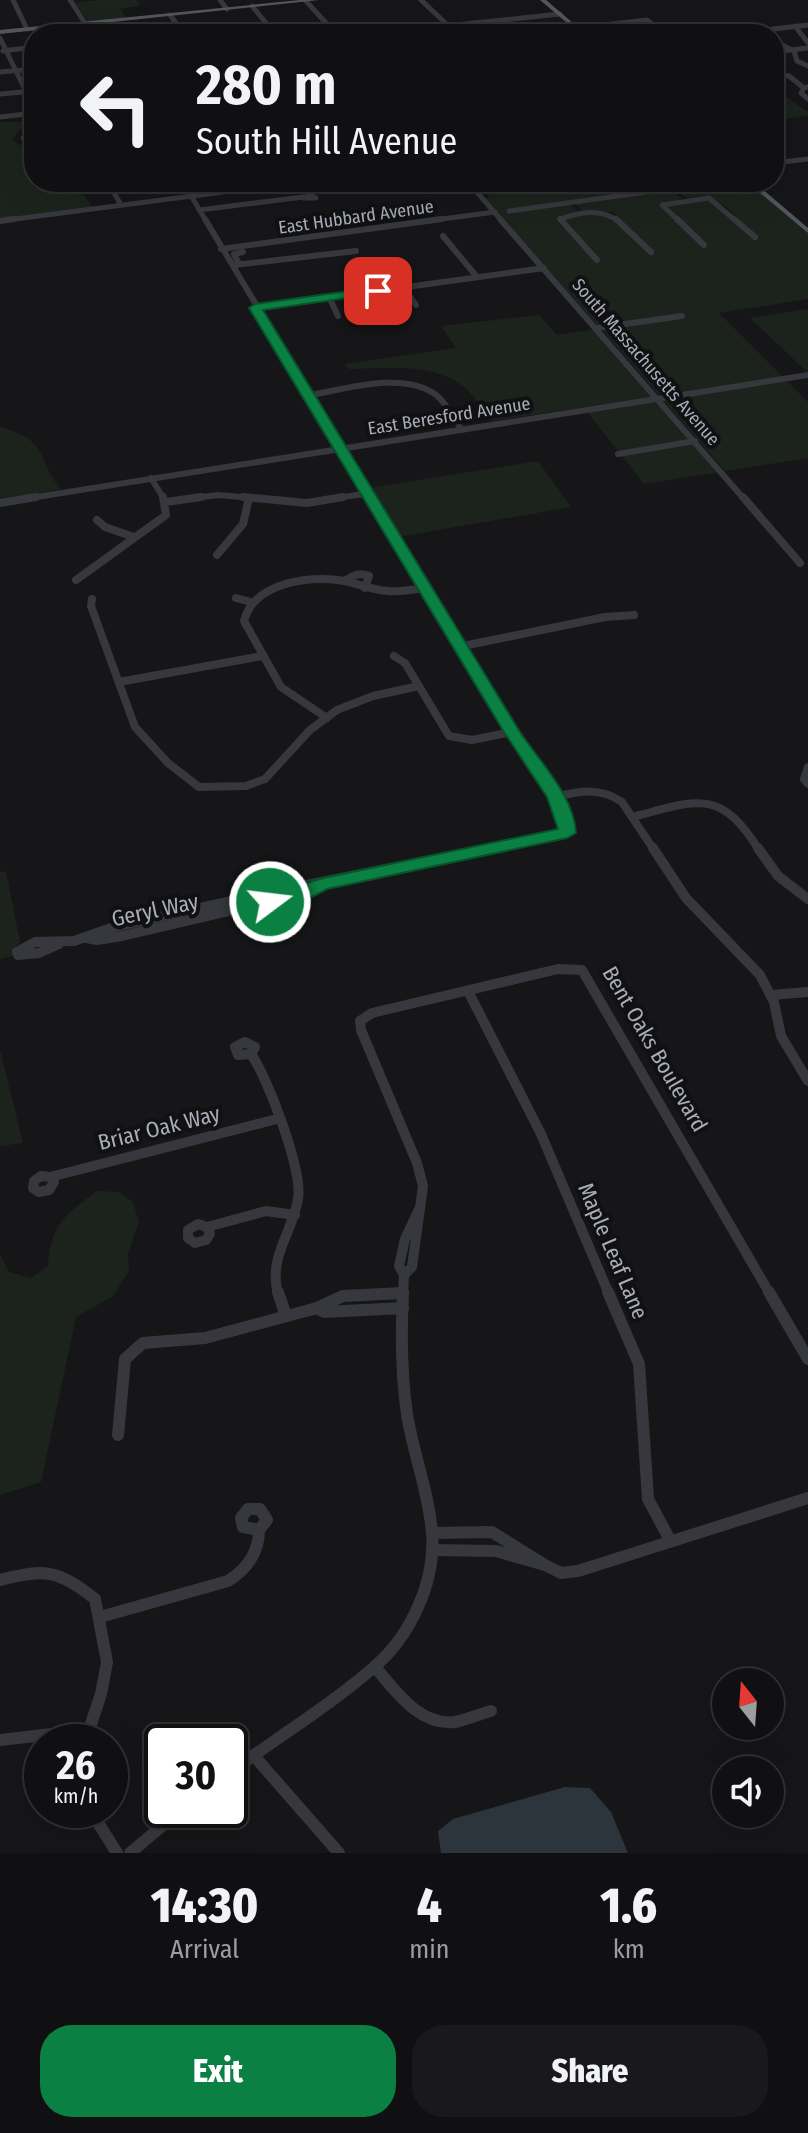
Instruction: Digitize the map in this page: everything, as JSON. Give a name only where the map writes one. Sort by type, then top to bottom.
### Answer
[{"type":"main road","points":[[75,24],[316,0]]},
{"type":"main road","points":[[543,0],[572,24]]},
{"type":"main road","points":[[0,32],[24,29]]},
{"type":"main road","points":[[762,192],[808,231]]},
{"type":"street","points":[[13,0],[25,24]]},
{"type":"street","points":[[70,0],[85,23]]},
{"type":"street","points":[[220,0],[227,9]]},
{"type":"street","points":[[421,0],[447,24]]},
{"type":"street","points":[[306,1],[327,24]]},
{"type":"street","points":[[252,6],[267,24]]},
{"type":"street","points":[[468,24],[560,14]]},
{"type":"street","points":[[170,15],[177,24]]},
{"type":"street","points":[[623,24],[647,20],[652,24]]},
{"type":"street","points":[[784,27],[808,25]]},
{"type":"street","points":[[784,52],[808,45],[795,26]]},
{"type":"street","points":[[0,38],[3,51],[24,88]]},
{"type":"street","points":[[784,46],[794,51],[797,61],[808,66]]},
{"type":"street","points":[[3,51],[24,48]]},
{"type":"street","points":[[0,72],[24,70]]},
{"type":"street","points":[[784,75],[806,88],[801,93],[808,99]]},
{"type":"street","points":[[0,94],[24,92]]},
{"type":"street","points":[[0,117],[24,112]]},
{"type":"street","points":[[784,162],[808,159]]},
{"type":"street","points":[[114,192],[121,205]]},
{"type":"street","points":[[189,192],[340,449],[463,646],[512,732],[556,797],[592,789],[607,792],[622,802],[686,898],[760,975],[771,995],[781,1036],[808,1081]]},
{"type":"street","points":[[0,221],[215,192]]},
{"type":"street","name":"South Massachusetts Avenue","points":[[477,192],[800,563]]},
{"type":"street","points":[[509,211],[651,192]]},
{"type":"street","points":[[676,192],[685,200]]},
{"type":"street","points":[[199,210],[303,197]]},
{"type":"street","points":[[704,245],[662,205],[685,200],[714,200],[755,237]]},
{"type":"street","points":[[572,203],[583,213]]},
{"type":"street","name":"East Hubbard Avenue","points":[[221,249],[321,238],[495,212]]},
{"type":"street","points":[[597,260],[559,221],[562,217],[611,213],[651,252]]},
{"type":"street","points":[[443,236],[477,277]]},
{"type":"street","points":[[239,264],[236,253],[321,238],[352,237]]},
{"type":"street","points":[[231,265],[330,251],[356,251]]},
{"type":"street","points":[[255,308],[544,268]]},
{"type":"street","points":[[403,287],[416,305]]},
{"type":"street","points":[[329,297],[338,316]]},
{"type":"street","points":[[597,328],[682,316]]},
{"type":"street","name":"East Beresford Avenue","points":[[0,503],[808,375]]},
{"type":"street","points":[[310,395],[380,384],[412,387],[436,395],[462,430]]},
{"type":"street","points":[[618,454],[695,441]]},
{"type":"street","points":[[76,580],[166,515],[166,502],[151,478]]},
{"type":"street","points":[[166,502],[218,495],[307,503],[370,493]]},
{"type":"street","points":[[217,555],[243,524],[249,498]]},
{"type":"street","points":[[97,520],[105,527],[134,537]]},
{"type":"street","points":[[345,581],[357,573],[366,574],[369,576],[365,588]]},
{"type":"street","points":[[327,718],[281,687],[244,621],[244,614],[251,602],[261,593],[282,585],[326,580],[345,581],[392,592],[425,588]]},
{"type":"street","points":[[236,598],[251,602]]},
{"type":"street","points":[[92,599],[91,606],[135,727],[168,763],[199,787],[246,786],[265,779],[310,730],[337,710],[373,696],[419,686]]},
{"type":"street","points":[[463,646],[605,617],[634,615]]},
{"type":"street","points":[[119,682],[262,656]]},
{"type":"street","points":[[394,656],[405,663],[449,736],[472,740],[512,732]]},
{"type":"street","points":[[808,767],[804,779],[808,784]]},
{"type":"street","name":"Geryl Way","points":[[59,944],[87,938],[97,940],[147,925],[306,893],[323,884],[567,833],[567,822],[556,797]]},
{"type":"street","points":[[632,817],[700,803],[731,811],[740,818],[771,869],[808,899]]},
{"type":"street","name":"Bent Oaks Boulevard","points":[[248,1761],[375,1667],[406,1630],[423,1595],[432,1550],[432,1533],[407,1413],[402,1344],[404,1275],[399,1266],[419,1209],[423,1186],[417,1163],[360,1021],[372,1013],[569,968],[582,970],[589,977],[808,1359]]},
{"type":"street","name":"Maple Leaf Lane","points":[[468,991],[541,1134],[639,1364],[648,1499],[670,1540]]},
{"type":"street","points":[[771,995],[808,992]]},
{"type":"street","points":[[251,1054],[300,1189],[295,1215],[280,1246],[274,1278],[286,1316]]},
{"type":"street","name":"Briar Oak Way","points":[[50,1177],[277,1119]]},
{"type":"street","points":[[207,1227],[251,1213],[295,1215]]},
{"type":"street","points":[[118,1435],[125,1359],[132,1350],[154,1340],[205,1338],[317,1308],[343,1296],[403,1293]]},
{"type":"street","points":[[317,1308],[324,1312],[403,1308]]},
{"type":"street","points":[[432,1533],[492,1532],[561,1573],[578,1571],[808,1498]]},
{"type":"street","points":[[100,1617],[228,1581],[239,1574],[259,1547],[259,1530]]},
{"type":"street","points":[[432,1550],[496,1551],[545,1565]]},
{"type":"street","points":[[0,1580],[30,1570],[56,1573],[95,1599],[107,1662],[91,1724]]},
{"type":"street","points":[[375,1667],[428,1718],[449,1723],[491,1711]]},
{"type":"street","points":[[0,1740],[24,1737]]},
{"type":"street","points":[[255,1757],[339,1853]]},
{"type":"street","points":[[101,1828],[117,1853]]},
{"type":"street","points":[[130,1853],[160,1828]]},
{"type":"shaded area","points":[[137,0],[140,6],[120,9],[127,18],[89,22],[75,3]]},
{"type":"shaded area","points":[[784,95],[808,112],[808,116],[784,119]]},
{"type":"shaded area","points":[[0,122],[24,122],[12,140],[24,147],[24,192],[81,192],[92,208],[0,220]]},
{"type":"shaded area","points":[[485,192],[638,192],[506,210],[570,204],[580,213],[560,216],[557,221],[596,261],[562,221],[564,218],[606,213],[654,253],[613,212],[584,212],[575,204],[673,192],[682,199],[659,205],[703,246],[665,207],[709,199],[686,198],[679,192],[760,192],[808,233],[808,299],[719,313],[783,377],[661,397],[485,198],[489,197]],"holes":[[[709,199],[733,213],[757,237]]]},
{"type":"shaded area","points":[[808,309],[808,372],[807,372],[750,318]]},
{"type":"shaded area","points":[[539,315],[557,335],[595,329],[654,397],[491,421],[468,390],[452,379],[424,370],[349,369],[344,364],[456,348],[441,326]]},
{"type":"shaded area","points":[[786,380],[808,402],[808,458],[725,471],[663,400]]},
{"type":"shaded area","points":[[658,401],[691,439],[619,452],[587,412]]},
{"type":"shaded area","points":[[0,427],[16,432],[35,445],[61,489],[0,500]]},
{"type":"shaded area","points":[[694,443],[720,472],[644,484],[621,455]]},
{"type":"shaded area","points":[[538,461],[571,507],[398,537],[369,488]]},
{"type":"shaded area","points":[[6,871],[20,942],[15,947],[14,956],[0,959],[0,872]]},
{"type":"shaded area","points":[[0,1050],[23,1143],[0,1146]]},
{"type":"shaded area","points":[[97,1191],[119,1192],[133,1202],[139,1222],[128,1253],[129,1271],[113,1296],[76,1317],[41,1482],[0,1495],[0,1255],[9,1272],[31,1278],[48,1266],[52,1240],[68,1214]]},
{"type":"shaded area","points":[[565,1787],[590,1788],[611,1812],[628,1853],[441,1853],[438,1831],[453,1819]]},
{"type":"route","points":[[270,902],[306,893],[323,884],[567,833],[567,822],[556,797],[512,732],[463,646],[255,308],[378,291]]}]
